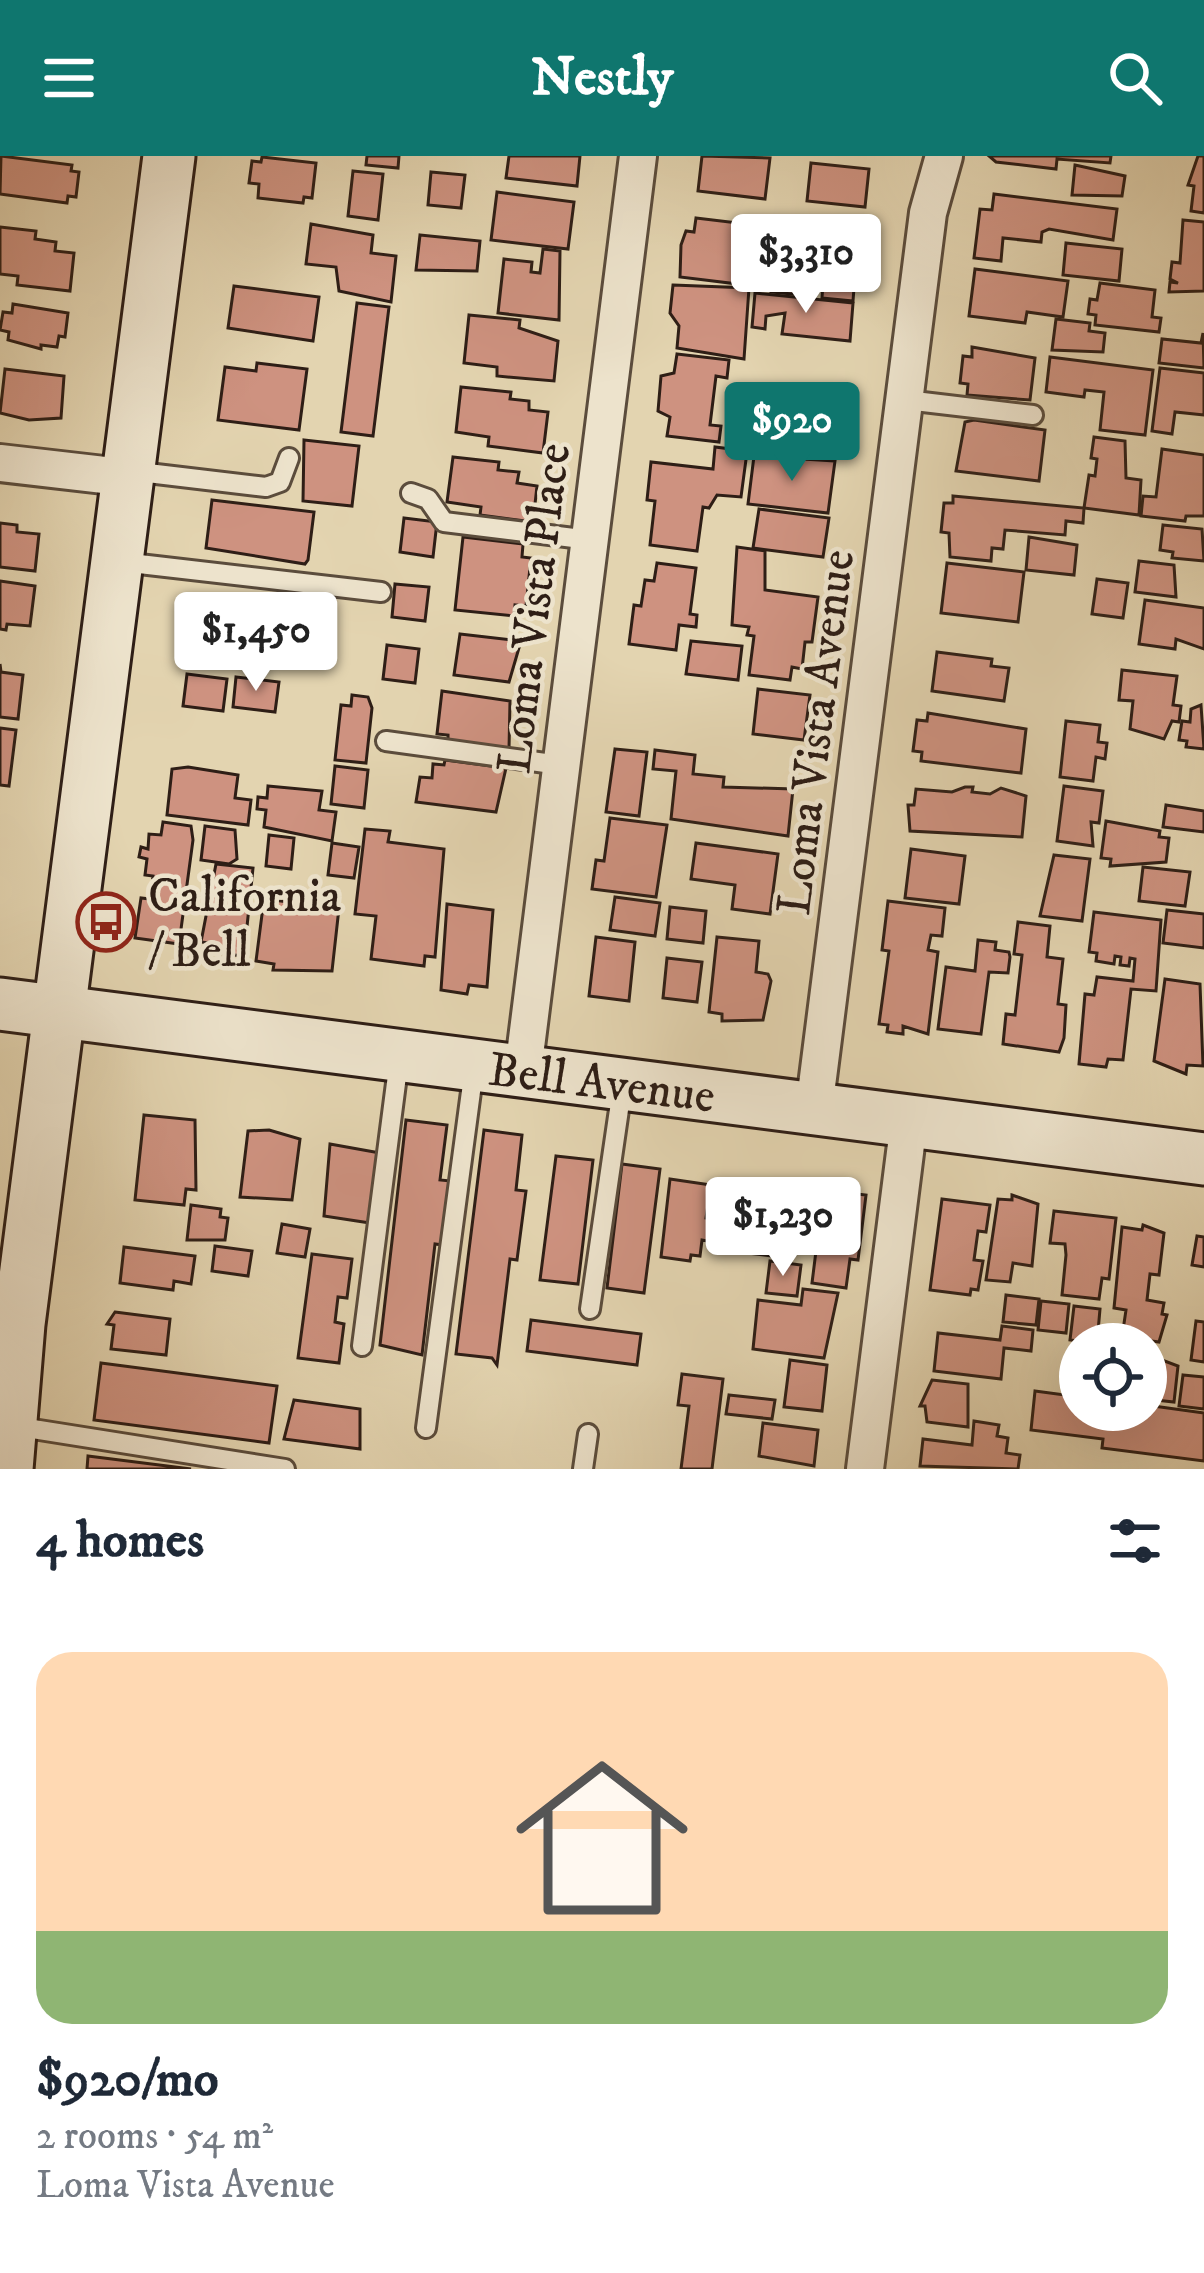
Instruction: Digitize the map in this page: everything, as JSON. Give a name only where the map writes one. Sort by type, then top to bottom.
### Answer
[{"type":"street","points":[[8,1445],[9,1323],[58,1011],[169,156]]},
{"type":"street","name":"Loma Vista Place","points":[[499,1068],[560,765],[638,156]]},
{"type":"street","name":"Loma Vista Avenue","points":[[814,1108],[928,213],[944,156]]},
{"type":"street","points":[[0,463],[131,475]]},
{"type":"street","name":"Bell Avenue","points":[[0,1004],[1204,1159]]},
{"type":"street","points":[[865,1469],[909,1121]]},
{"type":"lane","points":[[906,400],[1033,415]]},
{"type":"lane","points":[[131,475],[266,488],[280,482],[289,458]]},
{"type":"lane","points":[[411,494],[428,499],[444,522],[590,540]]},
{"type":"lane","points":[[117,562],[381,592]]},
{"type":"lane","points":[[386,741],[560,765]]},
{"type":"lane","points":[[362,1346],[399,1055]]},
{"type":"lane","points":[[426,1428],[499,1068]]},
{"type":"lane","points":[[590,1309],[623,1084]]},
{"type":"lane","points":[[583,1469],[588,1434]]},
{"type":"lane","points":[[8,1445],[285,1469]]},
{"type":"building","points":[[1,156],[72,165],[71,171],[79,172],[76,197],[68,196],[67,203],[0,194]]},
{"type":"building","points":[[367,156],[399,156],[398,168],[366,165]]},
{"type":"building","points":[[509,156],[580,156],[577,186],[506,178]]},
{"type":"building","points":[[702,156],[770,158],[765,199],[698,191]]},
{"type":"building","points":[[989,156],[1111,156],[1110,163],[1057,159],[1056,169],[996,162]]},
{"type":"building","points":[[1198,156],[1204,156],[1204,213],[1191,211],[1194,186],[1188,185]]},
{"type":"building","points":[[262,157],[316,163],[312,198],[304,197],[303,203],[258,198],[259,184],[249,183],[252,161],[261,162]]},
{"type":"building","points":[[811,163],[869,169],[865,207],[807,201]]},
{"type":"building","points":[[1075,165],[1125,176],[1122,196],[1072,195]]},
{"type":"building","points":[[353,171],[383,174],[378,220],[348,216]]},
{"type":"building","points":[[431,172],[465,175],[461,208],[428,205]]},
{"type":"building","points":[[497,192],[574,202],[568,249],[491,240]]},
{"type":"building","points":[[994,194],[1117,209],[1113,240],[1049,229],[1042,232],[1041,242],[1003,238],[1001,261],[974,258],[980,209],[992,210]]},
{"type":"building","points":[[696,218],[738,223],[736,237],[744,238],[745,253],[738,284],[680,277],[681,245],[686,231],[694,232]]},
{"type":"building","points":[[1183,220],[1204,222],[1204,291],[1169,292],[1170,282],[1178,283],[1170,279],[1172,262],[1180,263]]},
{"type":"building","points":[[311,224],[373,235],[371,253],[396,256],[391,302],[339,291],[336,267],[306,264]]},
{"type":"building","points":[[0,227],[36,231],[35,239],[56,242],[55,251],[74,253],[70,291],[17,285],[18,276],[0,274]]},
{"type":"building","points":[[799,232],[862,238],[863,276],[855,275],[853,301],[822,298],[824,271],[805,270],[803,295],[771,292],[775,248],[797,251]]},
{"type":"building","points":[[420,235],[480,241],[477,271],[416,270]]},
{"type":"building","points":[[1066,243],[1122,249],[1119,281],[1063,275]]},
{"type":"building","points":[[543,249],[560,251],[559,320],[498,313],[504,259],[532,262],[531,272],[540,273]]},
{"type":"building","points":[[975,269],[1068,281],[1063,317],[1027,312],[1025,323],[969,316]]},
{"type":"building","points":[[1100,283],[1155,290],[1152,317],[1161,318],[1159,332],[1095,325],[1096,315],[1088,314]]},
{"type":"building","points":[[673,285],[749,288],[744,359],[677,348],[679,326],[670,313]]},
{"type":"building","points":[[234,286],[319,297],[313,341],[228,328]]},
{"type":"building","points":[[755,293],[853,303],[850,341],[782,334],[785,313],[766,316],[765,329],[752,327]]},
{"type":"building","points":[[357,303],[389,307],[373,436],[341,432]]},
{"type":"building","points":[[13,304],[68,313],[65,337],[59,336],[57,347],[41,345],[41,349],[8,340],[9,332],[0,330],[3,312],[12,313]]},
{"type":"building","points":[[469,315],[520,320],[519,328],[558,341],[554,381],[497,376],[497,367],[464,363]]},
{"type":"building","points":[[1056,319],[1090,323],[1089,331],[1105,333],[1103,352],[1052,350]]},
{"type":"building","points":[[1203,333],[1204,368],[1159,363],[1162,339],[1201,343]]},
{"type":"building","points":[[972,347],[1035,358],[1030,400],[967,395],[968,384],[960,383],[963,356],[972,357]]},
{"type":"building","points":[[677,354],[729,360],[727,378],[716,376],[710,425],[721,426],[719,442],[667,436],[670,417],[658,411],[661,376],[674,373]]},
{"type":"building","points":[[1050,357],[1153,370],[1145,435],[1100,430],[1104,392],[1085,390],[1084,397],[1046,392]]},
{"type":"building","points":[[257,363],[307,369],[299,430],[218,420],[225,367],[256,371]]},
{"type":"building","points":[[1160,368],[1204,373],[1204,415],[1175,412],[1172,434],[1152,431]]},
{"type":"building","points":[[5,369],[64,376],[61,418],[29,420],[0,413]]},
{"type":"building","points":[[461,387],[511,392],[510,399],[529,401],[529,410],[548,412],[543,453],[488,446],[489,437],[456,432]]},
{"type":"building","points":[[772,390],[844,396],[839,438],[778,431],[779,422],[767,421]]},
{"type":"building","points":[[965,422],[1045,430],[1039,481],[956,471]]},
{"type":"building","points":[[742,424],[771,427],[768,455],[747,452],[741,497],[717,495],[709,508],[703,507],[697,551],[650,545],[655,501],[647,500],[651,462],[713,469],[715,447],[739,450]]},
{"type":"building","points":[[1094,437],[1125,441],[1126,478],[1141,480],[1139,515],[1084,508],[1089,475],[1095,476]]},
{"type":"building","points":[[304,440],[359,446],[352,506],[303,501]]},
{"type":"building","points":[[1162,449],[1204,455],[1204,516],[1186,516],[1185,521],[1141,516],[1143,496],[1156,497]]},
{"type":"building","points":[[754,456],[835,461],[828,513],[748,504]]},
{"type":"building","points":[[453,457],[499,462],[498,470],[519,472],[517,483],[537,486],[533,522],[480,515],[481,507],[447,502]]},
{"type":"building","points":[[953,496],[1084,508],[1083,523],[1066,521],[1065,535],[1005,530],[1003,549],[992,548],[991,561],[950,557],[949,533],[941,532],[944,503],[953,503]]},
{"type":"building","points":[[212,500],[314,512],[308,560],[305,564],[206,548]]},
{"type":"building","points":[[759,509],[829,518],[823,557],[753,548]]},
{"type":"building","points":[[404,518],[437,522],[433,557],[400,552]]},
{"type":"building","points":[[0,523],[17,525],[17,532],[39,534],[35,571],[0,567]]},
{"type":"building","points":[[1163,525],[1202,529],[1204,561],[1172,558],[1173,552],[1160,550]]},
{"type":"building","points":[[463,537],[523,544],[522,557],[531,558],[526,606],[515,605],[514,616],[455,610]]},
{"type":"building","points":[[1029,537],[1077,545],[1074,575],[1026,570]]},
{"type":"building","points":[[737,547],[765,551],[765,590],[818,597],[812,642],[805,642],[802,669],[792,667],[790,680],[749,675],[754,636],[747,635],[749,627],[732,625]]},
{"type":"building","points":[[1139,561],[1174,565],[1176,597],[1135,592]]},
{"type":"building","points":[[657,563],[696,568],[690,614],[697,615],[696,627],[679,625],[676,650],[629,644],[634,605],[641,606],[645,580],[654,581]]},
{"type":"building","points":[[947,563],[1024,572],[1018,622],[941,613]]},
{"type":"building","points":[[1097,579],[1128,583],[1123,618],[1092,614]]},
{"type":"building","points":[[0,581],[35,586],[30,626],[7,624],[6,630],[0,629]]},
{"type":"building","points":[[395,584],[429,587],[425,621],[392,617]]},
{"type":"building","points":[[196,596],[267,604],[265,629],[193,621]]},
{"type":"building","points":[[1145,600],[1204,608],[1204,649],[1176,639],[1175,649],[1139,644]]},
{"type":"building","points":[[281,622],[318,627],[314,665],[277,661]]},
{"type":"building","points":[[192,632],[262,641],[259,666],[189,657]]},
{"type":"building","points":[[460,634],[521,641],[509,682],[454,675]]},
{"type":"building","points":[[691,641],[742,646],[738,680],[686,674]]},
{"type":"building","points":[[387,645],[419,649],[415,683],[383,679]]},
{"type":"building","points":[[937,652],[992,659],[991,666],[1009,668],[1004,701],[932,691]]},
{"type":"building","points":[[0,664],[1,672],[23,675],[18,719],[0,717]]},
{"type":"building","points":[[1122,670],[1177,676],[1173,705],[1181,706],[1179,722],[1172,721],[1164,739],[1130,729],[1133,701],[1119,700]]},
{"type":"building","points":[[187,674],[227,679],[223,711],[183,706]]},
{"type":"building","points":[[236,677],[279,682],[275,712],[233,707]]},
{"type":"building","points":[[758,689],[810,695],[804,740],[753,734]]},
{"type":"building","points":[[442,691],[510,701],[509,749],[448,740],[448,735],[437,734]]},
{"type":"building","points":[[352,695],[368,697],[372,708],[366,763],[335,760],[341,705],[351,706]]},
{"type":"building","points":[[1201,705],[1204,749],[1186,747],[1187,741],[1179,740],[1182,721],[1190,722],[1191,709]]},
{"type":"building","points":[[928,713],[1026,729],[1021,773],[921,761],[922,752],[913,751],[917,720],[927,721]]},
{"type":"building","points":[[1066,721],[1100,725],[1098,742],[1107,743],[1105,759],[1096,757],[1093,781],[1060,777]]},
{"type":"building","points":[[0,728],[16,730],[9,786],[0,785]]},
{"type":"building","points":[[615,749],[647,752],[639,816],[606,812]]},
{"type":"building","points":[[655,750],[695,755],[693,774],[724,777],[723,787],[793,789],[788,836],[671,819],[676,771],[653,769]]},
{"type":"building","points":[[445,760],[506,768],[496,812],[416,802],[420,777],[432,778],[433,764],[444,765]]},
{"type":"building","points":[[335,766],[368,770],[364,808],[331,804]]},
{"type":"building","points":[[172,769],[238,775],[235,798],[251,800],[248,825],[167,815]]},
{"type":"building","points":[[268,786],[322,791],[319,810],[336,812],[332,841],[264,827],[266,810],[257,809],[258,797],[267,798]]},
{"type":"building","points":[[1064,786],[1103,791],[1099,823],[1091,822],[1093,846],[1057,841]]},
{"type":"building","points":[[965,787],[990,794],[1001,788],[1026,796],[1022,837],[910,831],[908,805],[914,805],[916,789],[952,792]]},
{"type":"building","points":[[1166,805],[1204,811],[1204,832],[1163,827]]},
{"type":"building","points":[[610,818],[667,825],[656,897],[592,889],[596,860],[604,861]]},
{"type":"building","points":[[1106,821],[1160,831],[1159,837],[1169,838],[1166,862],[1110,866],[1111,859],[1101,858]]},
{"type":"building","points":[[163,822],[191,826],[193,840],[179,944],[135,938],[141,898],[150,899],[153,876],[145,875],[147,859],[139,857],[141,847],[148,849],[149,834],[161,835]]},
{"type":"building","points":[[205,826],[235,830],[237,859],[229,864],[201,860]]},
{"type":"building","points":[[365,829],[390,831],[388,842],[444,849],[435,957],[425,956],[424,966],[371,959],[376,916],[355,914]]},
{"type":"building","points":[[269,835],[294,838],[291,869],[266,866]]},
{"type":"building","points":[[332,843],[359,847],[354,878],[328,875]]},
{"type":"building","points":[[696,843],[778,854],[770,914],[732,909],[735,885],[691,879]]},
{"type":"building","points":[[911,849],[965,856],[959,904],[905,898]]},
{"type":"building","points":[[1054,855],[1090,859],[1082,921],[1040,916]]},
{"type":"building","points":[[216,864],[253,868],[244,956],[216,953],[217,944],[201,942]]},
{"type":"building","points":[[1143,867],[1190,872],[1185,906],[1139,901]]},
{"type":"building","points":[[615,897],[660,903],[655,936],[610,930]]},
{"type":"building","points":[[264,899],[339,908],[332,971],[273,970],[274,964],[256,961]]},
{"type":"building","points":[[888,901],[945,908],[942,936],[931,935],[928,950],[938,952],[928,1034],[903,1026],[903,1034],[887,1032],[888,1025],[879,1024],[889,951],[882,950]]},
{"type":"building","points":[[447,904],[493,910],[487,987],[469,985],[467,994],[441,990]]},
{"type":"building","points":[[670,907],[706,911],[703,943],[667,939]]},
{"type":"building","points":[[1167,910],[1204,914],[1204,948],[1163,943]]},
{"type":"building","points":[[1094,912],[1161,920],[1156,991],[1131,989],[1123,1060],[1108,1059],[1106,1067],[1079,1064],[1085,994],[1094,995],[1097,977],[1133,981],[1135,959],[1130,958],[1129,966],[1120,965],[1121,957],[1115,956],[1114,964],[1096,961],[1097,953],[1089,952]]},
{"type":"building","points":[[1018,922],[1050,926],[1047,957],[1063,959],[1058,1004],[1066,1005],[1059,1052],[1003,1044],[1006,1014],[1015,1015],[1022,955],[1014,954]]},
{"type":"building","points":[[596,937],[635,942],[629,1001],[589,996]]},
{"type":"building","points":[[717,937],[759,941],[756,972],[768,974],[771,981],[763,1020],[722,1021],[722,1014],[709,1012]]},
{"type":"building","points":[[978,940],[996,942],[995,950],[1009,952],[1010,957],[1008,973],[989,972],[981,1034],[938,1029],[946,967],[975,971]]},
{"type":"building","points":[[667,958],[702,962],[697,1002],[663,998]]},
{"type":"building","points":[[1165,979],[1200,984],[1203,1066],[1187,1065],[1186,1074],[1154,1061]]},
{"type":"building","points":[[144,1115],[195,1120],[196,1190],[186,1189],[184,1205],[135,1200]]},
{"type":"building","points":[[406,1120],[447,1125],[440,1180],[451,1181],[443,1245],[435,1244],[422,1355],[380,1345]]},
{"type":"building","points":[[269,1130],[300,1139],[292,1200],[240,1197],[248,1131]]},
{"type":"building","points":[[484,1130],[522,1135],[516,1190],[526,1191],[517,1260],[510,1259],[497,1365],[492,1358],[456,1354]]},
{"type":"building","points":[[330,1144],[380,1153],[370,1223],[324,1216]]},
{"type":"building","points":[[556,1156],[593,1160],[578,1284],[540,1280]]},
{"type":"building","points":[[622,1164],[660,1169],[644,1293],[607,1288]]},
{"type":"building","points":[[670,1179],[711,1185],[706,1218],[721,1220],[718,1243],[702,1240],[700,1256],[691,1255],[690,1261],[661,1257]]},
{"type":"building","points":[[755,1184],[796,1186],[788,1258],[747,1253]]},
{"type":"building","points":[[814,1189],[866,1195],[858,1260],[850,1259],[846,1288],[812,1283],[816,1251],[806,1250]]},
{"type":"building","points":[[1012,1195],[1038,1204],[1032,1266],[1013,1263],[1010,1282],[986,1280],[998,1199],[1012,1200]]},
{"type":"building","points":[[942,1199],[990,1205],[986,1232],[978,1231],[974,1260],[983,1261],[978,1290],[971,1289],[970,1295],[930,1290]]},
{"type":"building","points":[[191,1205],[221,1209],[220,1217],[228,1218],[225,1240],[187,1240]]},
{"type":"building","points":[[1054,1211],[1116,1218],[1109,1279],[1102,1278],[1099,1299],[1062,1295],[1065,1244],[1050,1243]]},
{"type":"building","points":[[282,1224],[310,1229],[305,1257],[277,1253]]},
{"type":"building","points":[[1143,1225],[1164,1233],[1159,1275],[1150,1274],[1147,1300],[1164,1303],[1165,1323],[1124,1323],[1126,1310],[1114,1308],[1122,1227],[1142,1230]]},
{"type":"building","points":[[1197,1236],[1204,1237],[1204,1267],[1192,1265]]},
{"type":"building","points":[[215,1246],[252,1251],[248,1276],[212,1271]]},
{"type":"building","points":[[124,1247],[195,1256],[191,1284],[174,1281],[173,1290],[120,1283]]},
{"type":"building","points":[[312,1254],[352,1259],[347,1298],[338,1297],[335,1322],[344,1324],[339,1363],[298,1358]]},
{"type":"building","points":[[770,1261],[801,1265],[797,1296],[766,1293]]},
{"type":"building","points":[[803,1289],[838,1293],[824,1358],[753,1349],[758,1300],[801,1305]]},
{"type":"building","points":[[1006,1295],[1039,1299],[1036,1325],[1003,1322]]},
{"type":"building","points":[[1041,1301],[1069,1304],[1067,1323],[1059,1323],[1059,1332],[1038,1330]]},
{"type":"building","points":[[1074,1306],[1100,1309],[1099,1323],[1072,1323]]},
{"type":"building","points":[[115,1312],[170,1319],[166,1355],[111,1349],[114,1325],[107,1324]]},
{"type":"building","points":[[531,1320],[641,1334],[637,1365],[527,1351]]},
{"type":"building","points":[[1196,1321],[1204,1322],[1204,1362],[1191,1360]]},
{"type":"building","points":[[1002,1326],[1033,1330],[1031,1351],[1004,1348],[1001,1379],[934,1371],[938,1333],[1000,1340]]},
{"type":"building","points":[[790,1360],[827,1365],[822,1411],[784,1407]]},
{"type":"building","points":[[1167,1362],[1178,1366],[1174,1402],[1167,1401]]},
{"type":"building","points":[[101,1363],[277,1386],[269,1443],[94,1420]]},
{"type":"building","points":[[682,1374],[723,1379],[712,1469],[681,1469],[689,1406],[678,1405]]},
{"type":"building","points":[[1183,1375],[1204,1377],[1204,1409],[1179,1406]]},
{"type":"building","points":[[932,1380],[968,1384],[968,1427],[927,1422],[925,1406],[920,1406]]},
{"type":"building","points":[[1035,1391],[1059,1394],[1059,1431],[1167,1431],[1167,1408],[1204,1413],[1204,1461],[1102,1448],[1103,1439],[1031,1430]]},
{"type":"building","points":[[729,1395],[775,1400],[772,1419],[726,1414]]},
{"type":"building","points":[[294,1400],[360,1409],[360,1449],[284,1439]]},
{"type":"building","points":[[974,1421],[999,1425],[997,1436],[1008,1438],[1006,1453],[1020,1455],[1018,1469],[920,1466],[923,1439],[972,1445]]},
{"type":"building","points":[[763,1423],[818,1430],[814,1466],[759,1456]]},
{"type":"building","points":[[88,1456],[191,1469],[87,1469]]},
{"type":"place","name":"California / Bell","points":[[106,922]]}]
